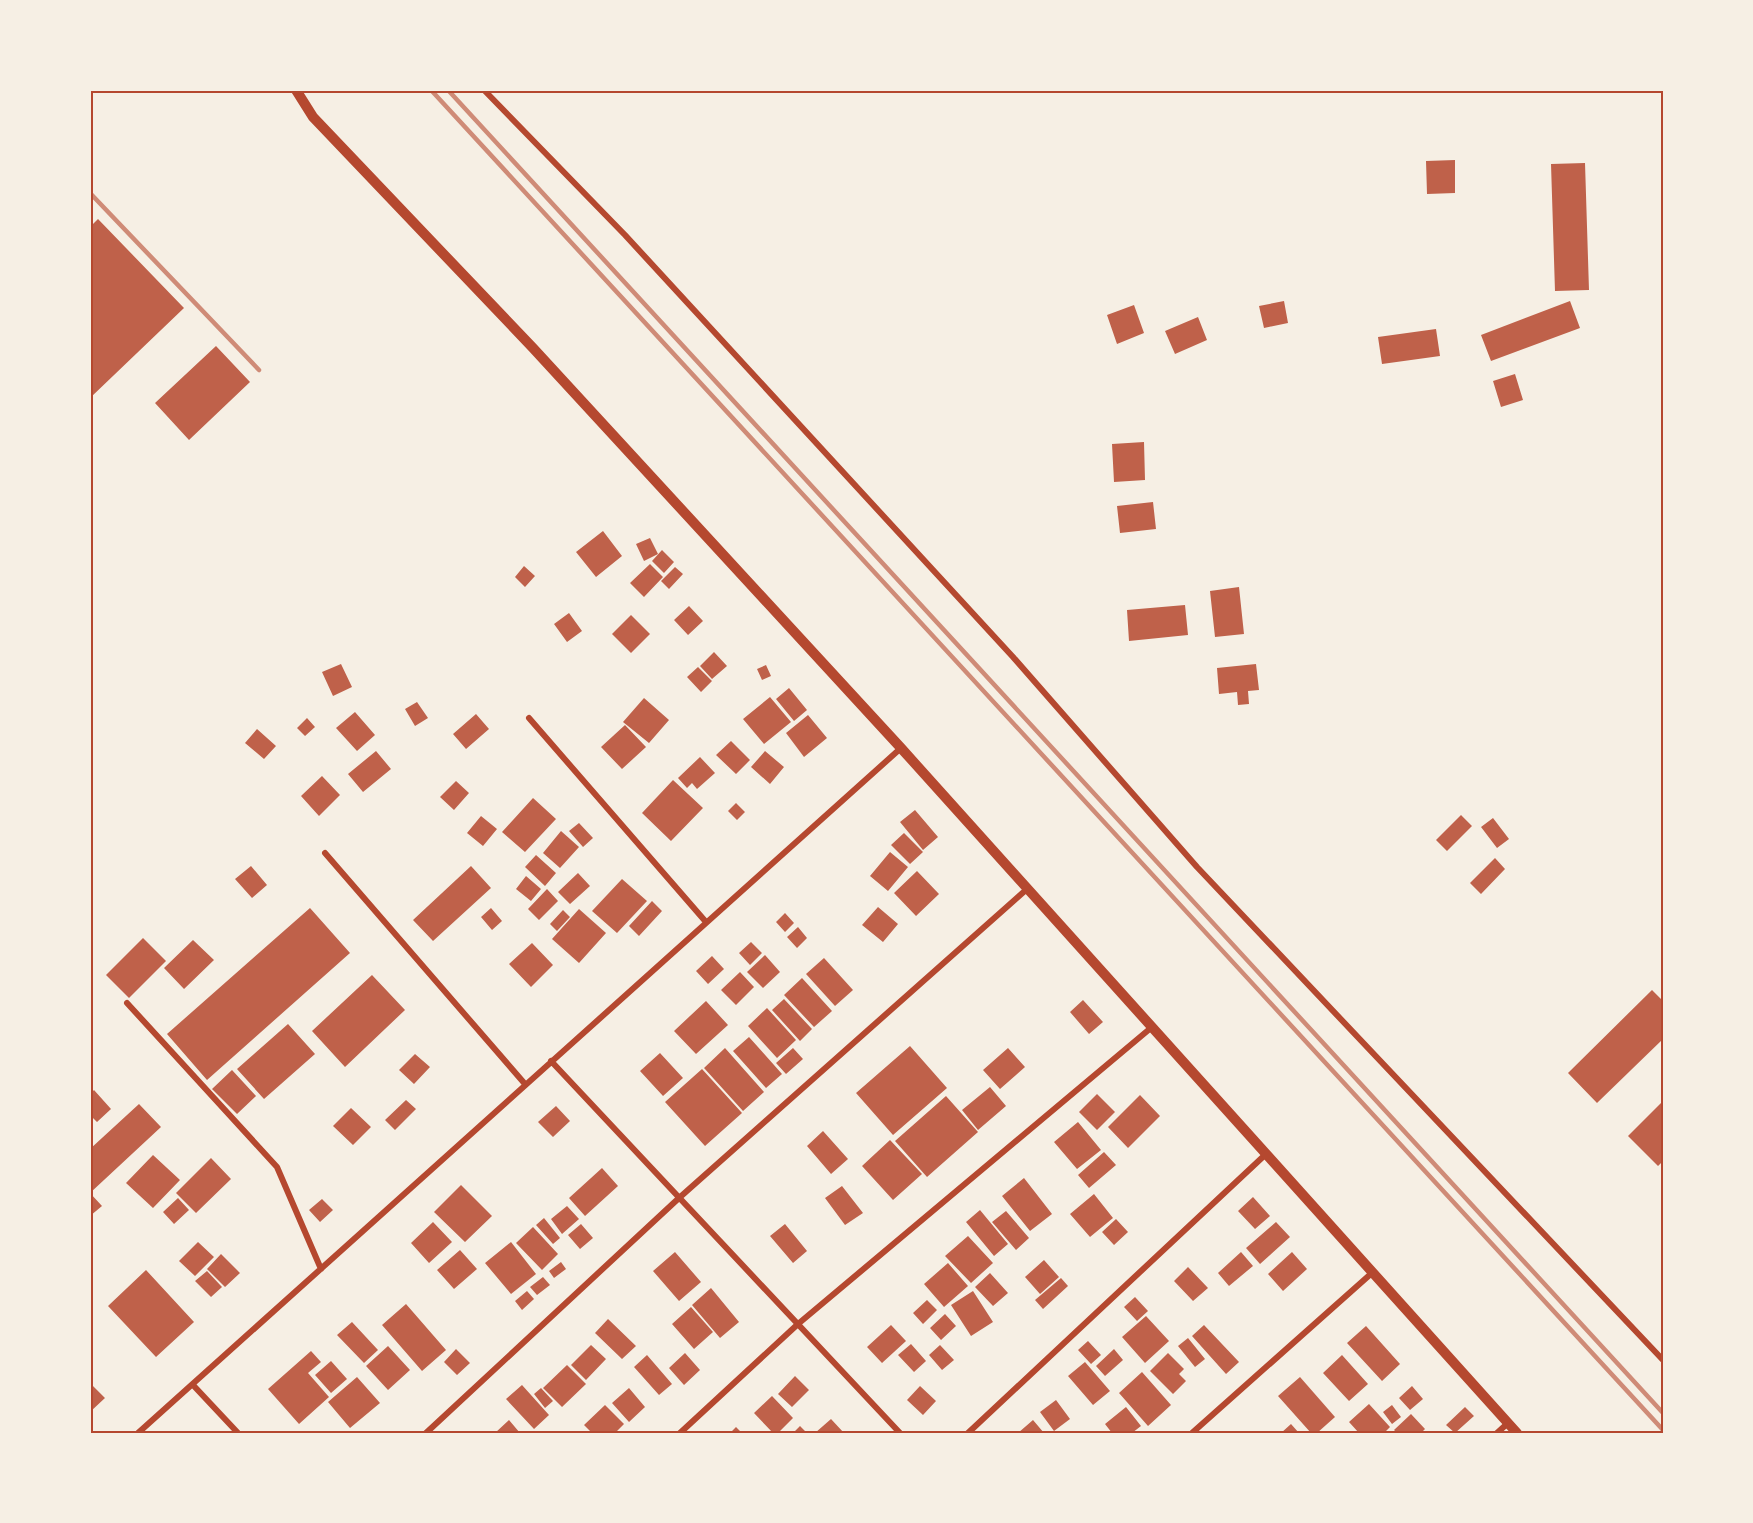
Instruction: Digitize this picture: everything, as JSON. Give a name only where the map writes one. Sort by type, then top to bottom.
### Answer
[{"type":"street","points":[[296,90],[313,117],[533,348],[901,748],[1517,1433]]},
{"type":"street","points":[[484,90],[625,235],[997,640],[1197,867],[1397,1082],[1663,1360]]},
{"type":"street","points":[[529,718],[705,922]]},
{"type":"street","points":[[138,1433],[901,748]]},
{"type":"street","points":[[325,853],[525,1084]]},
{"type":"street","points":[[426,1433],[680,1198],[1027,889]]},
{"type":"street","points":[[127,1003],[278,1167],[321,1269]]},
{"type":"street","points":[[680,1433],[798,1324],[1152,1027]]},
{"type":"street","points":[[550,1061],[900,1433]]},
{"type":"street","points":[[968,1433],[1266,1154]]},
{"type":"street","points":[[1192,1433],[1372,1272]]},
{"type":"street","points":[[193,1385],[238,1433]]},
{"type":"street","points":[[1497,1433],[1508,1423]]},
{"type":"building","points":[[1455,160],[1455,193],[1427,194],[1426,161]]},
{"type":"building","points":[[1585,163],[1589,290],[1555,291],[1551,164]]},
{"type":"building","points":[[98,219],[184,308],[90,398],[90,227]]},
{"type":"building","points":[[1284,301],[1288,323],[1264,328],[1259,306]]},
{"type":"building","points":[[1570,301],[1580,328],[1491,361],[1481,335]]},
{"type":"building","points":[[1134,305],[1144,333],[1117,344],[1107,315]]},
{"type":"building","points":[[1198,317],[1207,340],[1175,354],[1165,331]]},
{"type":"building","points":[[1436,329],[1440,356],[1382,364],[1378,337]]},
{"type":"building","points":[[216,346],[250,382],[189,440],[155,403]]},
{"type":"building","points":[[1515,374],[1523,400],[1501,407],[1493,381]]},
{"type":"building","points":[[1144,442],[1145,480],[1114,482],[1112,444]]},
{"type":"building","points":[[1153,502],[1156,529],[1120,533],[1117,506]]},
{"type":"building","points":[[603,531],[622,556],[596,577],[576,552]]},
{"type":"building","points":[[650,538],[658,554],[644,561],[636,544]]},
{"type":"building","points":[[662,550],[674,562],[664,573],[652,561]]},
{"type":"building","points":[[650,564],[663,577],[644,597],[630,583]]},
{"type":"building","points":[[524,566],[535,576],[525,587],[515,577]]},
{"type":"building","points":[[675,567],[683,574],[669,589],[661,581]]},
{"type":"building","points":[[1239,587],[1244,634],[1215,637],[1210,591]]},
{"type":"building","points":[[1185,605],[1188,635],[1129,641],[1127,610]]},
{"type":"building","points":[[689,606],[703,621],[688,635],[674,620]]},
{"type":"building","points":[[569,613],[582,631],[567,642],[554,624]]},
{"type":"building","points":[[631,615],[650,634],[631,653],[612,634]]},
{"type":"building","points":[[714,652],[727,666],[712,679],[700,666]]},
{"type":"building","points":[[341,664],[352,687],[333,696],[322,672]]},
{"type":"building","points":[[1256,664],[1259,690],[1248,691],[1249,704],[1238,705],[1237,692],[1219,694],[1217,668]]},
{"type":"building","points":[[766,665],[771,676],[762,680],[757,669]]},
{"type":"building","points":[[698,667],[712,681],[701,692],[687,677]]},
{"type":"building","points":[[789,688],[807,710],[794,721],[776,699]]},
{"type":"building","points":[[770,697],[791,722],[764,744],[743,719]]},
{"type":"building","points":[[644,698],[669,720],[649,743],[623,722]]},
{"type":"building","points":[[417,702],[428,718],[415,726],[405,709]]},
{"type":"building","points":[[355,712],[375,735],[357,751],[336,728]]},
{"type":"building","points":[[476,714],[489,729],[466,749],[453,734]]},
{"type":"building","points":[[808,715],[827,738],[804,757],[786,733]]},
{"type":"building","points":[[307,718],[315,727],[305,736],[297,728]]},
{"type":"building","points":[[625,725],[646,747],[622,769],[601,747]]},
{"type":"building","points":[[257,729],[276,746],[264,759],[245,743]]},
{"type":"building","points":[[731,741],[750,760],[736,774],[716,755]]},
{"type":"building","points":[[376,751],[391,769],[363,792],[348,774]]},
{"type":"building","points":[[765,751],[784,767],[770,784],[751,767]]},
{"type":"building","points":[[700,757],[715,773],[697,789],[692,783],[687,788],[678,778]]},
{"type":"building","points":[[322,776],[340,795],[319,816],[301,796]]},
{"type":"building","points":[[673,780],[703,808],[671,841],[642,813]]},
{"type":"building","points":[[456,781],[469,793],[454,810],[440,797]]},
{"type":"building","points":[[533,798],[556,819],[525,852],[502,832]]},
{"type":"building","points":[[736,803],[745,812],[737,820],[728,811]]},
{"type":"building","points":[[915,810],[938,837],[923,850],[900,822]]},
{"type":"building","points":[[1461,815],[1472,826],[1447,851],[1436,840]]},
{"type":"building","points":[[481,816],[497,829],[483,846],[467,833]]},
{"type":"building","points":[[1493,818],[1509,839],[1497,848],[1481,827]]},
{"type":"building","points":[[579,823],[593,838],[583,847],[569,831]]},
{"type":"building","points":[[561,831],[579,847],[560,868],[543,853]]},
{"type":"building","points":[[904,833],[923,852],[910,864],[891,845]]},
{"type":"building","points":[[890,852],[908,867],[888,891],[870,876]]},
{"type":"building","points":[[536,855],[556,873],[545,886],[525,867]]},
{"type":"building","points":[[1495,858],[1505,869],[1481,894],[1470,883]]},
{"type":"building","points":[[251,866],[267,885],[252,898],[235,879]]},
{"type":"building","points":[[471,866],[491,888],[433,941],[413,920]]},
{"type":"building","points":[[917,871],[939,894],[916,916],[894,893]]},
{"type":"building","points":[[578,873],[590,886],[570,904],[558,892]]},
{"type":"building","points":[[526,876],[541,889],[531,901],[516,889]]},
{"type":"building","points":[[622,879],[647,901],[617,933],[592,911]]},
{"type":"building","points":[[547,889],[558,901],[539,920],[528,909]]},
{"type":"building","points":[[652,901],[662,911],[639,936],[629,926]]},
{"type":"building","points":[[878,907],[898,924],[883,942],[862,925]]},
{"type":"building","points":[[310,908],[350,953],[207,1080],[167,1034]]},
{"type":"building","points":[[491,908],[502,921],[492,930],[481,917]]},
{"type":"building","points":[[579,909],[606,933],[579,963],[552,939]]},
{"type":"building","points":[[563,910],[570,917],[557,931],[550,924]]},
{"type":"building","points":[[785,913],[794,923],[785,932],[776,922]]},
{"type":"building","points":[[798,927],[807,938],[797,948],[787,937]]},
{"type":"building","points":[[143,938],[166,961],[129,998],[106,975]]},
{"type":"building","points":[[193,940],[214,960],[184,989],[164,968]]},
{"type":"building","points":[[751,942],[762,953],[750,965],[739,953]]},
{"type":"building","points":[[532,943],[553,965],[531,987],[509,964]]},
{"type":"building","points":[[765,955],[780,972],[763,988],[747,972]]},
{"type":"building","points":[[712,956],[724,969],[708,984],[696,971]]},
{"type":"building","points":[[824,958],[853,990],[835,1006],[806,974]]},
{"type":"building","points":[[740,972],[754,987],[736,1005],[721,990]]},
{"type":"building","points":[[372,975],[405,1010],[345,1067],[312,1031]]},
{"type":"building","points":[[802,978],[832,1011],[814,1027],[784,995]]},
{"type":"building","points":[[1652,990],[1663,1001],[1663,1039],[1597,1103],[1568,1073]]},
{"type":"building","points":[[784,999],[812,1029],[800,1041],[772,1010]]},
{"type":"building","points":[[1083,1000],[1103,1022],[1089,1034],[1070,1012]]},
{"type":"building","points":[[706,1001],[728,1025],[696,1054],[674,1031]]},
{"type":"building","points":[[767,1008],[796,1040],[777,1058],[748,1026]]},
{"type":"building","points":[[288,1024],[315,1054],[264,1099],[237,1069]]},
{"type":"building","points":[[749,1037],[782,1074],[766,1088],[733,1051]]},
{"type":"building","points":[[910,1046],[947,1088],[893,1135],[856,1093]]},
{"type":"building","points":[[725,1048],[764,1092],[743,1111],[704,1068]]},
{"type":"building","points":[[793,1048],[803,1059],[786,1074],[776,1063]]},
{"type":"building","points":[[1008,1048],[1025,1067],[1000,1089],[983,1070]]},
{"type":"building","points":[[660,1053],[683,1078],[663,1096],[640,1071]]},
{"type":"building","points":[[415,1054],[430,1067],[414,1084],[399,1070]]},
{"type":"building","points":[[702,1069],[742,1113],[705,1146],[665,1102]]},
{"type":"building","points":[[232,1070],[256,1096],[237,1114],[212,1089]]},
{"type":"building","points":[[990,1087],[1006,1106],[978,1130],[962,1110]]},
{"type":"building","points":[[94,1090],[111,1109],[97,1122],[90,1115],[90,1094]]},
{"type":"building","points":[[1097,1094],[1115,1112],[1097,1130],[1079,1112]]},
{"type":"building","points":[[1140,1095],[1160,1116],[1128,1148],[1108,1127]]},
{"type":"building","points":[[946,1096],[978,1132],[927,1177],[895,1141]]},
{"type":"building","points":[[406,1100],[416,1109],[395,1130],[385,1120]]},
{"type":"building","points":[[1663,1101],[1663,1161],[1658,1166],[1628,1136]]},
{"type":"building","points":[[139,1104],[161,1127],[90,1193],[90,1149]]},
{"type":"building","points":[[556,1106],[570,1121],[553,1137],[538,1122]]},
{"type":"building","points":[[351,1108],[371,1127],[353,1145],[333,1126]]},
{"type":"building","points":[[1078,1122],[1101,1150],[1077,1169],[1054,1142]]},
{"type":"building","points":[[823,1131],[848,1159],[831,1174],[807,1146]]},
{"type":"building","points":[[890,1140],[922,1174],[893,1200],[862,1166]]},
{"type":"building","points":[[1104,1152],[1116,1165],[1089,1188],[1078,1175]]},
{"type":"building","points":[[153,1155],[180,1180],[153,1208],[126,1183]]},
{"type":"building","points":[[211,1158],[231,1179],[196,1213],[176,1193]]},
{"type":"building","points":[[602,1168],[618,1186],[585,1216],[569,1198]]},
{"type":"building","points":[[1024,1178],[1052,1214],[1030,1231],[1002,1196]]},
{"type":"building","points":[[461,1185],[492,1216],[465,1242],[434,1212]]},
{"type":"building","points":[[842,1186],[863,1213],[845,1225],[825,1198]]},
{"type":"building","points":[[90,1193],[102,1206],[90,1216]]},
{"type":"building","points":[[1094,1194],[1113,1218],[1090,1237],[1070,1214]]},
{"type":"building","points":[[1253,1197],[1270,1216],[1255,1229],[1238,1211]]},
{"type":"building","points":[[178,1198],[189,1210],[174,1224],[163,1212]]},
{"type":"building","points":[[322,1199],[333,1210],[320,1222],[309,1210]]},
{"type":"building","points":[[567,1206],[579,1219],[562,1234],[551,1219]]},
{"type":"building","points":[[980,1210],[1008,1244],[994,1256],[966,1222]]},
{"type":"building","points":[[1006,1211],[1029,1238],[1016,1250],[992,1222]]},
{"type":"building","points":[[544,1218],[560,1238],[553,1244],[536,1225]]},
{"type":"building","points":[[1116,1219],[1128,1232],[1114,1245],[1102,1232]]},
{"type":"building","points":[[433,1222],[452,1242],[429,1263],[411,1243]]},
{"type":"building","points":[[1276,1222],[1290,1237],[1260,1264],[1246,1248]]},
{"type":"building","points":[[581,1224],[593,1238],[580,1249],[568,1235]]},
{"type":"building","points":[[785,1224],[807,1251],[793,1263],[770,1236]]},
{"type":"building","points":[[533,1227],[558,1254],[542,1270],[516,1243]]},
{"type":"building","points":[[968,1236],[993,1263],[971,1283],[945,1256]]},
{"type":"building","points":[[198,1242],[214,1257],[195,1276],[179,1261]]},
{"type":"building","points":[[511,1242],[536,1274],[511,1294],[485,1263]]},
{"type":"building","points":[[460,1250],[477,1269],[454,1289],[437,1270]]},
{"type":"building","points":[[675,1252],[701,1282],[679,1301],[653,1271]]},
{"type":"building","points":[[1241,1252],[1253,1266],[1229,1286],[1218,1273]]},
{"type":"building","points":[[1292,1252],[1307,1269],[1283,1291],[1268,1274]]},
{"type":"building","points":[[221,1254],[240,1273],[225,1287],[207,1269]]},
{"type":"building","points":[[1044,1260],[1059,1277],[1040,1294],[1025,1277]]},
{"type":"building","points":[[561,1262],[566,1269],[554,1278],[549,1271]]},
{"type":"building","points":[[948,1263],[968,1286],[944,1307],[924,1284]]},
{"type":"building","points":[[1188,1267],[1208,1288],[1193,1301],[1174,1281]]},
{"type":"building","points":[[146,1270],[194,1322],[156,1357],[108,1306]]},
{"type":"building","points":[[207,1271],[222,1287],[211,1297],[195,1281]]},
{"type":"building","points":[[990,1273],[1008,1293],[993,1306],[975,1287]]},
{"type":"building","points":[[543,1277],[550,1285],[537,1295],[530,1287]]},
{"type":"building","points":[[1061,1278],[1068,1286],[1043,1309],[1035,1300]]},
{"type":"building","points":[[711,1288],[739,1322],[720,1338],[692,1305]]},
{"type":"building","points":[[527,1291],[534,1299],[522,1310],[515,1301]]},
{"type":"building","points":[[973,1291],[993,1322],[971,1336],[951,1305]]},
{"type":"building","points":[[1135,1297],[1148,1311],[1137,1321],[1124,1307]]},
{"type":"building","points":[[927,1300],[937,1310],[923,1324],[913,1313]]},
{"type":"building","points":[[406,1304],[446,1350],[422,1371],[382,1325]]},
{"type":"building","points":[[691,1307],[713,1332],[694,1349],[672,1324]]},
{"type":"building","points":[[945,1314],[956,1326],[941,1340],[930,1328]]},
{"type":"building","points":[[1146,1316],[1169,1341],[1145,1363],[1122,1337]]},
{"type":"building","points":[[608,1319],[636,1346],[622,1359],[595,1333]]},
{"type":"building","points":[[352,1322],[378,1350],[364,1363],[337,1335]]},
{"type":"building","points":[[891,1325],[906,1341],[882,1363],[867,1347]]},
{"type":"building","points":[[1204,1325],[1239,1362],[1226,1374],[1192,1336]]},
{"type":"building","points":[[1366,1326],[1400,1364],[1382,1381],[1347,1343]]},
{"type":"building","points":[[1188,1338],[1205,1359],[1195,1367],[1178,1346]]},
{"type":"building","points":[[1088,1341],[1101,1355],[1091,1364],[1078,1350]]},
{"type":"building","points":[[911,1344],[926,1361],[914,1372],[898,1355]]},
{"type":"building","points":[[591,1345],[606,1359],[586,1380],[571,1365]]},
{"type":"building","points":[[940,1345],[954,1360],[942,1370],[929,1355]]},
{"type":"building","points":[[388,1346],[410,1370],[388,1390],[366,1366]]},
{"type":"building","points":[[456,1349],[470,1363],[457,1375],[444,1362]]},
{"type":"building","points":[[1114,1349],[1123,1360],[1105,1376],[1096,1366]]},
{"type":"building","points":[[311,1351],[321,1362],[308,1373],[329,1397],[299,1424],[268,1389]]},
{"type":"building","points":[[685,1353],[700,1370],[684,1385],[669,1368]]},
{"type":"building","points":[[1168,1353],[1184,1369],[1179,1374],[1186,1381],[1173,1394],[1150,1371]]},
{"type":"building","points":[[647,1355],[672,1384],[659,1395],[634,1367]]},
{"type":"building","points":[[1342,1355],[1368,1384],[1349,1401],[1323,1373]]},
{"type":"building","points":[[331,1361],[347,1379],[331,1393],[315,1375]]},
{"type":"building","points":[[1085,1362],[1110,1391],[1093,1405],[1068,1376]]},
{"type":"building","points":[[567,1365],[586,1384],[562,1407],[543,1388]]},
{"type":"building","points":[[1142,1372],[1171,1405],[1148,1426],[1119,1393]]},
{"type":"building","points":[[795,1376],[809,1390],[792,1407],[778,1394]]},
{"type":"building","points":[[357,1377],[380,1403],[350,1428],[328,1402]]},
{"type":"building","points":[[1300,1377],[1335,1417],[1317,1433],[1311,1433],[1278,1396]]},
{"type":"building","points":[[90,1383],[105,1398],[90,1412]]},
{"type":"building","points":[[522,1385],[549,1415],[534,1429],[506,1399]]},
{"type":"building","points":[[920,1386],[936,1401],[923,1415],[907,1400]]},
{"type":"building","points":[[1412,1386],[1423,1399],[1410,1410],[1399,1398]]},
{"type":"building","points":[[541,1388],[553,1401],[545,1408],[534,1394]]},
{"type":"building","points":[[629,1388],[645,1407],[629,1422],[612,1403]]},
{"type":"building","points":[[772,1396],[793,1418],[778,1433],[773,1433],[754,1413]]},
{"type":"building","points":[[1056,1400],[1070,1419],[1054,1431],[1040,1412]]},
{"type":"building","points":[[1369,1404],[1390,1427],[1384,1433],[1359,1433],[1349,1422]]},
{"type":"building","points":[[605,1405],[624,1424],[615,1433],[592,1433],[584,1425]]},
{"type":"building","points":[[1392,1405],[1401,1417],[1392,1424],[1383,1412]]},
{"type":"building","points":[[1126,1407],[1141,1426],[1132,1433],[1112,1433],[1105,1424]]},
{"type":"building","points":[[1465,1407],[1474,1416],[1455,1433],[1446,1425]]},
{"type":"building","points":[[1411,1414],[1425,1429],[1421,1433],[1397,1433],[1394,1430]]},
{"type":"building","points":[[831,1419],[844,1433],[815,1433]]},
{"type":"building","points":[[509,1420],[520,1433],[495,1433]]},
{"type":"building","points":[[1033,1420],[1044,1433],[1018,1433]]},
{"type":"building","points":[[1291,1424],[1299,1433],[1281,1433]]},
{"type":"building","points":[[800,1426],[807,1433],[793,1433]]},
{"type":"building","points":[[736,1427],[742,1433],[730,1433]]},
{"type":"railway","points":[[431,90],[1663,1430]]},
{"type":"railway","points":[[448,90],[1663,1413]]},
{"type":"railway","points":[[90,193],[259,370]]}]
